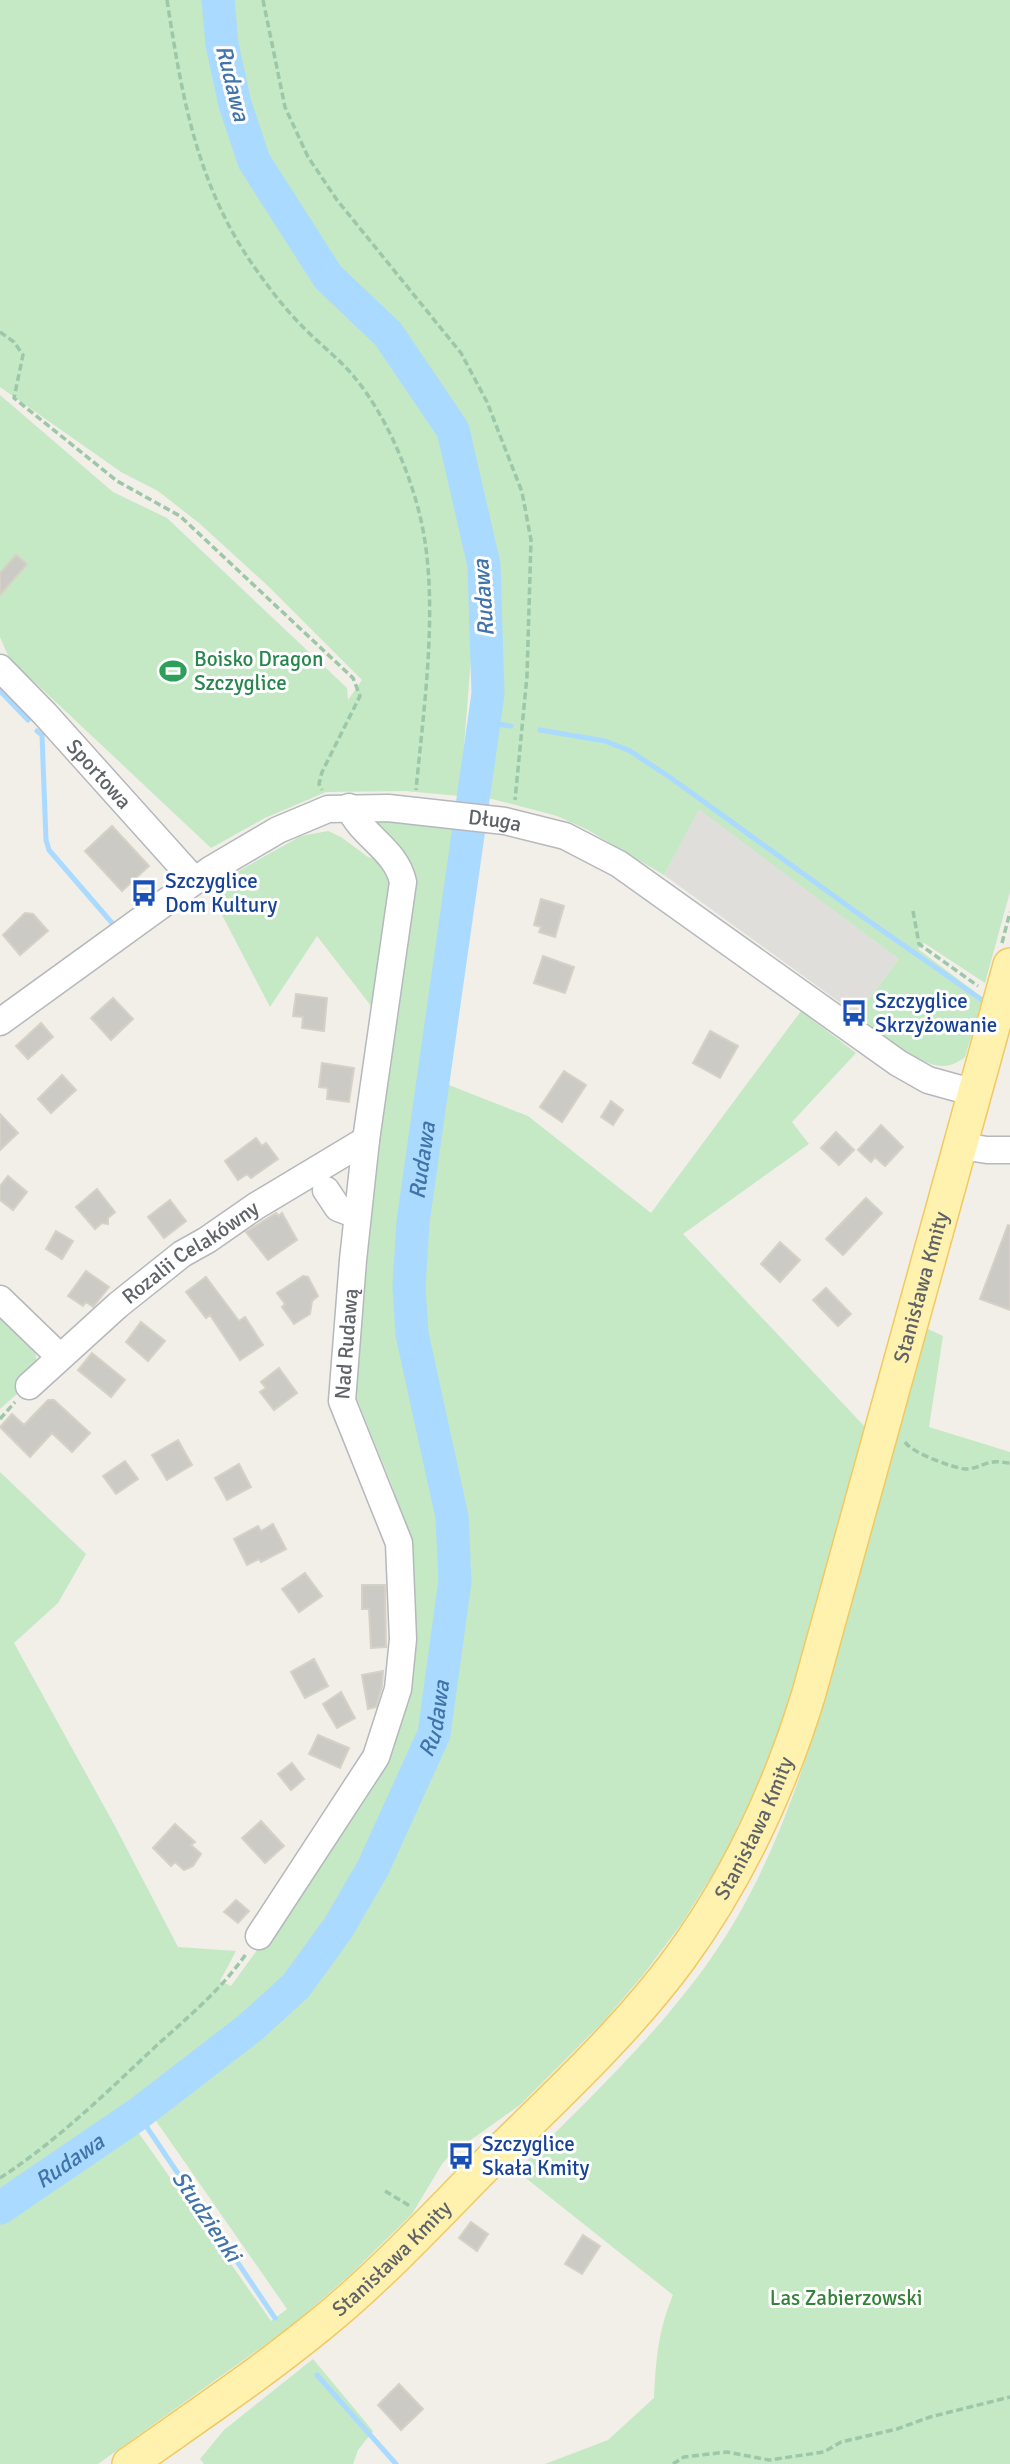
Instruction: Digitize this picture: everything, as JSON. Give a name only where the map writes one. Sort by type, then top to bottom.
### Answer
[{"type":"main road","name":"Stanisława Kmity","points":[[148,2459],[287,2351],[372,2278],[529,2123],[625,2023],[679,1958],[725,1889],[769,1805],[802,1717],[1010,965]]},
{"type":"street","name":"Sportowa","points":[[0,668],[45,714],[195,881]]},
{"type":"street","name":"Długa","points":[[0,1021],[195,881],[278,830],[339,808],[388,808],[424,804],[509,815],[565,836],[619,864],[898,1063],[928,1080],[975,1093]]},
{"type":"street","name":"Nad Rudawą","points":[[259,1936],[376,1757],[398,1689],[403,1639],[399,1543],[342,1401],[357,1215],[403,882],[398,866],[392,858],[339,808]]},
{"type":"street","name":"Rozalii Celakówny","points":[[29,1386],[118,1305],[182,1254],[366,1140]]},
{"type":"street","points":[[961,1146],[1010,1150]]},
{"type":"street","points":[[326,1190],[338,1208],[357,1215]]},
{"type":"street","points":[[0,1298],[60,1357]]},
{"type":"path","points":[[167,0],[182,92],[202,167],[223,216],[255,268],[300,324],[355,376],[381,415],[406,473],[420,515],[427,555],[429,606],[424,804]]},
{"type":"path","points":[[263,0],[285,107],[308,157],[337,200],[461,353],[487,401],[522,492],[531,540],[527,676],[509,815]]},
{"type":"path","points":[[0,331],[14,342],[23,355],[24,361],[16,380],[14,398],[117,481],[180,516],[353,678],[360,696],[322,772],[320,783],[339,808]]},
{"type":"path","points":[[914,911],[919,944],[1000,1000]]},
{"type":"path","points":[[902,1437],[908,1446],[964,1469],[980,1468],[993,1462],[1010,1463]]},
{"type":"path","points":[[0,2178],[36,2154],[229,1979],[259,1936]]},
{"type":"path","points":[[673,2464],[684,2457],[727,2452],[769,2460],[824,2452],[841,2442],[1010,2397]]},
{"type":"shaded area","points":[[699,808],[899,959],[857,1015],[664,875]]},
{"type":"green space","points":[[0,0],[205,0],[214,78],[229,126],[248,172],[286,241],[325,286],[377,337],[403,371],[449,452],[467,520],[475,581],[460,796],[405,791],[326,792],[265,818],[211,848],[9,658],[0,637],[0,395],[113,492],[167,518],[347,688],[348,700],[362,680],[267,585],[199,523],[158,491],[121,472],[0,387]]},
{"type":"green space","points":[[222,0],[1010,0],[1010,892],[985,983],[924,943],[918,949],[983,998],[965,1057],[950,1065],[927,1063],[902,1049],[857,1015],[899,959],[699,809],[664,875],[588,830],[557,816],[481,796],[489,709],[494,575],[488,525],[468,455],[442,392],[421,359],[338,273],[315,245],[276,181],[246,109],[227,36]]},
{"type":"green space","points":[[378,819],[448,825],[481,832],[449,1085],[528,1116],[651,1213],[801,1011],[856,1053],[792,1122],[809,1144],[683,1234],[865,1427],[805,1645],[778,1735],[763,1774],[723,1858],[682,1923],[643,1975],[603,2022],[520,2105],[451,2154],[412,2214],[351,2274],[291,2326],[98,2464],[0,2464],[0,1472],[86,1554],[58,1603],[14,1643],[178,1947],[236,1951],[220,1981],[231,1986],[273,1928],[378,1763],[405,1548],[393,1488],[357,1399],[355,1337],[408,888],[374,827]],"holes":[[[154,2118],[287,2309],[271,2321],[138,2132]]]},
{"type":"green space","points":[[328,831],[368,857],[387,863],[393,872],[378,1015],[317,936],[270,1007],[208,888],[301,836]]},
{"type":"green space","points":[[0,1308],[33,1345],[37,1364],[36,1377],[0,1409]]},
{"type":"green space","name":"Las Zabierzowski","points":[[928,1329],[943,1336],[929,1427],[1010,1452],[1010,2464],[545,2464],[608,2440],[654,2398],[659,2346],[673,2295],[517,2171],[605,2083],[662,2021],[713,1956],[756,1882],[791,1799],[820,1713]]},
{"type":"green space","points":[[313,2359],[373,2431],[358,2450],[353,2464],[204,2464],[200,2459],[224,2430]]},
{"type":"building","points":[[16,555],[27,564],[0,595],[0,573]]},
{"type":"building","points":[[112,826],[149,866],[122,891],[85,851]]},
{"type":"building","points":[[541,899],[564,906],[555,937],[539,932],[541,927],[534,925]]},
{"type":"building","points":[[25,913],[33,914],[48,931],[20,955],[3,935]]},
{"type":"building","points":[[543,956],[574,967],[565,993],[534,983]]},
{"type":"building","points":[[296,994],[327,998],[324,1031],[302,1028],[303,1017],[293,1016]]},
{"type":"building","points":[[113,998],[133,1019],[111,1040],[91,1018]]},
{"type":"building","points":[[41,1023],[53,1037],[28,1059],[16,1046]]},
{"type":"building","points":[[710,1031],[738,1046],[720,1078],[693,1063]]},
{"type":"building","points":[[322,1063],[354,1068],[349,1102],[327,1099],[328,1088],[319,1087]]},
{"type":"building","points":[[564,1071],[586,1085],[562,1122],[540,1107]]},
{"type":"building","points":[[62,1075],[76,1090],[51,1113],[38,1099]]},
{"type":"building","points":[[611,1101],[623,1110],[613,1125],[601,1117]]},
{"type":"building","points":[[0,1114],[18,1133],[0,1150]]},
{"type":"building","points":[[881,1125],[903,1147],[885,1166],[875,1157],[871,1162],[858,1150]]},
{"type":"building","points":[[836,1132],[854,1150],[839,1165],[821,1148]]},
{"type":"building","points":[[256,1138],[262,1146],[266,1143],[278,1159],[251,1178],[247,1174],[238,1180],[225,1161]]},
{"type":"building","points":[[8,1176],[27,1192],[13,1210],[0,1200],[0,1186]]},
{"type":"building","points":[[97,1189],[115,1212],[108,1218],[108,1224],[102,1223],[95,1229],[76,1207]]},
{"type":"building","points":[[866,1198],[882,1213],[843,1255],[826,1239]]},
{"type":"building","points":[[170,1200],[186,1221],[164,1238],[148,1217]]},
{"type":"building","points":[[276,1213],[279,1216],[282,1213],[297,1240],[268,1260],[246,1232]]},
{"type":"building","points":[[1008,1225],[1010,1226],[1010,1310],[980,1299]]},
{"type":"building","points":[[56,1231],[73,1241],[62,1259],[46,1249]]},
{"type":"building","points":[[780,1242],[800,1260],[780,1282],[761,1264]]},
{"type":"building","points":[[86,1271],[109,1287],[93,1307],[86,1302],[83,1306],[68,1296]]},
{"type":"building","points":[[303,1276],[308,1277],[318,1296],[312,1301],[310,1314],[294,1324],[282,1307],[285,1304],[277,1293]]},
{"type":"building","points":[[206,1277],[239,1321],[245,1317],[263,1345],[240,1360],[210,1315],[206,1318],[186,1292]]},
{"type":"building","points":[[826,1288],[851,1314],[838,1326],[813,1300]]},
{"type":"building","points":[[141,1322],[165,1341],[148,1361],[126,1342]]},
{"type":"building","points":[[92,1353],[125,1380],[111,1397],[78,1370]]},
{"type":"building","points":[[279,1368],[297,1393],[274,1410],[260,1392],[266,1388],[261,1382]]},
{"type":"building","points":[[48,1400],[54,1400],[90,1433],[72,1452],[52,1433],[30,1457],[0,1427],[12,1414],[24,1425]]},
{"type":"building","points":[[178,1440],[192,1465],[167,1480],[152,1455]]},
{"type":"building","points":[[125,1461],[138,1479],[116,1494],[103,1476]]},
{"type":"building","points":[[239,1464],[251,1487],[227,1500],[215,1478]]},
{"type":"building","points":[[273,1524],[286,1549],[261,1562],[259,1559],[247,1565],[234,1539],[258,1526],[261,1531]]},
{"type":"building","points":[[305,1573],[322,1596],[299,1612],[282,1589]]},
{"type":"building","points":[[362,1585],[385,1585],[386,1647],[371,1648],[369,1609],[362,1609]]},
{"type":"building","points":[[314,1659],[328,1686],[305,1698],[291,1672]]},
{"type":"building","points":[[383,1671],[376,1707],[368,1709],[362,1675]]},
{"type":"building","points":[[341,1692],[355,1718],[337,1728],[323,1704]]},
{"type":"building","points":[[318,1735],[349,1748],[340,1768],[309,1754]]},
{"type":"building","points":[[292,1763],[304,1779],[291,1790],[278,1774]]},
{"type":"building","points":[[261,1821],[284,1846],[265,1863],[242,1838]]},
{"type":"building","points":[[175,1824],[195,1842],[191,1845],[201,1854],[193,1866],[184,1870],[175,1862],[171,1866],[153,1848]]},
{"type":"building","points":[[236,1900],[249,1911],[238,1923],[224,1912]]},
{"type":"building","points":[[471,2222],[488,2234],[477,2251],[459,2238]]},
{"type":"building","points":[[583,2235],[600,2246],[582,2274],[565,2264]]},
{"type":"building","points":[[399,2384],[423,2409],[401,2430],[378,2405]]},
{"type":"waterway","name":"Rudawa","points":[[0,2208],[138,2114],[251,2027],[296,1986],[338,1928],[373,1868],[434,1734],[455,1581],[452,1517],[412,1334],[409,1287],[413,1222],[488,694],[484,565],[453,430],[388,334],[328,277],[254,161],[235,104],[222,44],[218,0]]},
{"type":"waterway","points":[[0,691],[28,720]]},
{"type":"waterway","points":[[484,722],[511,726]]},
{"type":"waterway","points":[[540,730],[605,741],[630,751],[982,1000]]},
{"type":"waterway","points":[[37,731],[42,735],[46,840],[49,850],[112,923]]},
{"type":"waterway","name":"Studzienki","points":[[138,2114],[275,2318]]},
{"type":"waterway","name":"Studzienki","points":[[317,2375],[396,2464]]},
{"type":"place","name":"Boisko Dragon Szczyglice","points":[[173,671]]},
{"type":"place","name":"Szczyglice Dom Kultury","points":[[144,893]]},
{"type":"place","name":"Szczyglice Skrzyżowanie","points":[[854,1013]]},
{"type":"place","name":"Szczyglice Skała Kmity","points":[[461,2156]]}]
